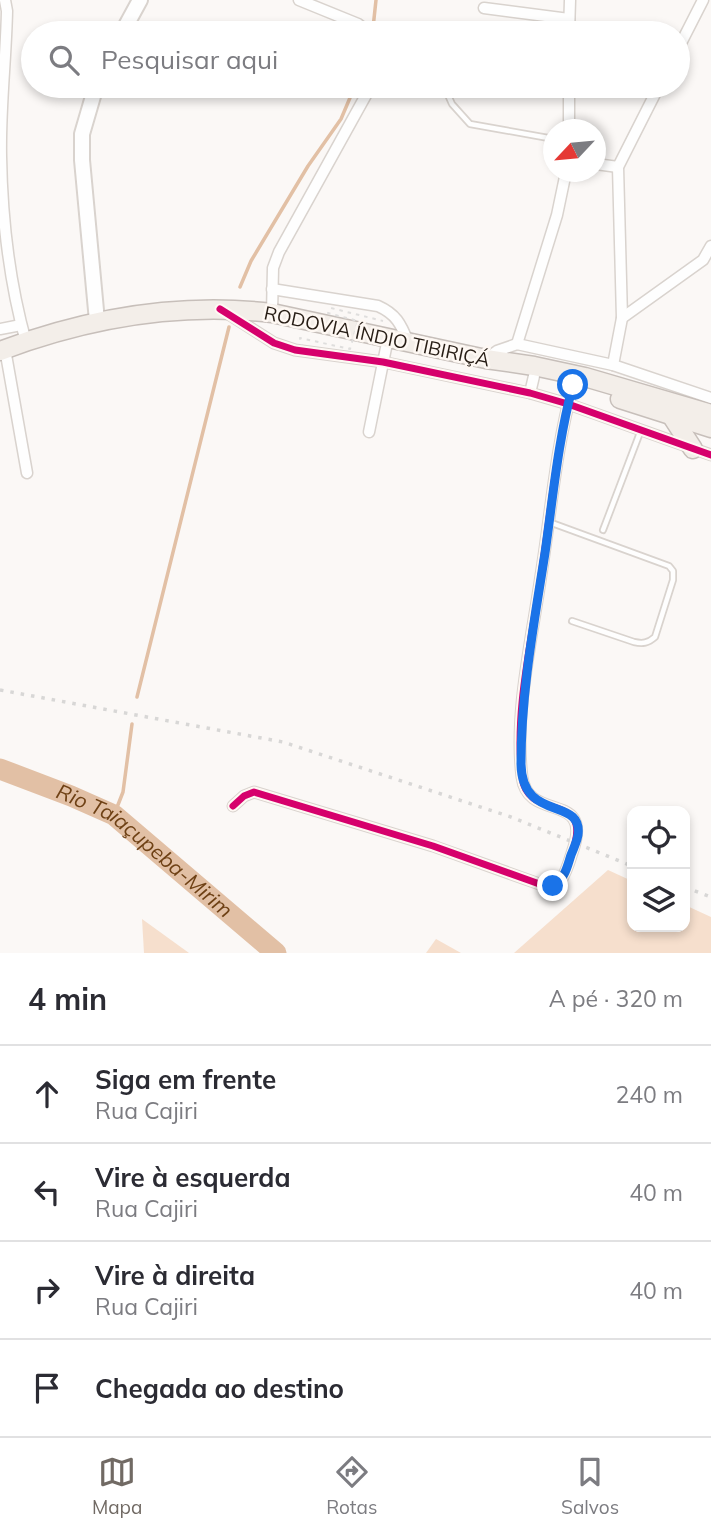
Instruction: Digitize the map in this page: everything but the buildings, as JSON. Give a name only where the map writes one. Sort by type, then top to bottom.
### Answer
[{"type":"highway","name":"RODOVIA ÍNDIO TIBIRIÇÁ","points":[[2,350],[23,333],[183,309],[272,313],[386,329],[408,342],[595,380],[711,414]]},
{"type":"highway","name":"RODOVIA ÍNDIO TIBIRIÇÁ","points":[[508,363],[532,385],[573,385],[711,428]]},
{"type":"highway","points":[[671,415],[693,449]]},
{"type":"street","points":[[0,329],[23,333],[10,271],[4,219],[1,156],[7,11],[5,0]]},
{"type":"street","points":[[129,21],[140,0]]},
{"type":"street","points":[[299,0],[351,21]]},
{"type":"street","points":[[484,8],[569,19],[570,0]]},
{"type":"street","points":[[690,25],[703,0]]},
{"type":"street","points":[[92,98],[82,134],[82,160],[97,321]]},
{"type":"street","points":[[272,313],[273,268],[279,252],[364,98]]},
{"type":"street","points":[[569,98],[569,119]]},
{"type":"street","points":[[613,365],[622,318],[618,167],[653,98]]},
{"type":"street","points":[[606,165],[618,167]]},
{"type":"street","points":[[517,344],[557,215],[564,182]]},
{"type":"street","points":[[622,318],[707,262],[711,246]]},
{"type":"street","points":[[272,289],[378,306],[399,321],[408,342]]},
{"type":"street","points":[[220,309],[285,347],[532,385],[568,404],[711,455]]},
{"type":"street","points":[[369,432],[383,362],[386,329]]},
{"type":"street","points":[[486,359],[497,351],[517,344],[613,365],[711,398]]},
{"type":"street","points":[[2,350],[27,473]]},
{"type":"street","points":[[233,806],[244,796],[254,792],[433,846],[545,886],[553,886],[564,877],[578,836],[576,821],[565,811],[536,801],[523,783],[522,721],[549,522],[573,385]]},
{"type":"lane","points":[[449,98],[470,124],[543,137]]},
{"type":"lane","points":[[603,530],[641,430]]},
{"type":"lane","points":[[549,522],[669,566],[673,571],[655,637],[651,641],[640,644],[572,621]]},
{"type":"path","points":[[361,360],[303,348],[300,338],[350,349],[358,321],[328,313],[331,308],[386,329]]},
{"type":"shaded area","points":[[608,870],[627,879],[627,932],[690,932],[690,907],[711,917],[711,953],[514,953]]},
{"type":"shaded area","points":[[142,919],[189,953],[144,953]]},
{"type":"shaded area","points":[[436,939],[461,953],[426,953]]},
{"type":"waterway","points":[[374,21],[376,0]]},
{"type":"waterway","points":[[240,287],[251,261],[308,166],[341,119],[350,98]]},
{"type":"waterway","points":[[137,697],[229,327]]},
{"type":"waterway","points":[[114,815],[123,792],[132,724]]},
{"type":"waterway","name":"Rio Taiaçupeba-Mirim","points":[[0,769],[114,815],[276,953]]},
{"type":"railway","points":[[0,690],[283,742],[511,817],[627,864]]},
{"type":"railway","points":[[690,889],[711,897]]},
{"type":"cycle path","points":[[220,309],[274,343],[295,350],[383,362],[530,393],[711,455]]},
{"type":"cycle path","points":[[233,806],[244,796],[254,792],[433,846],[545,886],[560,882],[566,872],[577,833],[575,821],[568,813],[536,800],[527,791],[522,777],[520,727],[525,676],[558,456],[573,385]]},
{"type":"route","points":[[553,886],[564,877],[578,836],[578,827],[576,821],[565,811],[536,801],[527,792],[522,773],[522,721],[558,464],[573,385]]}]
